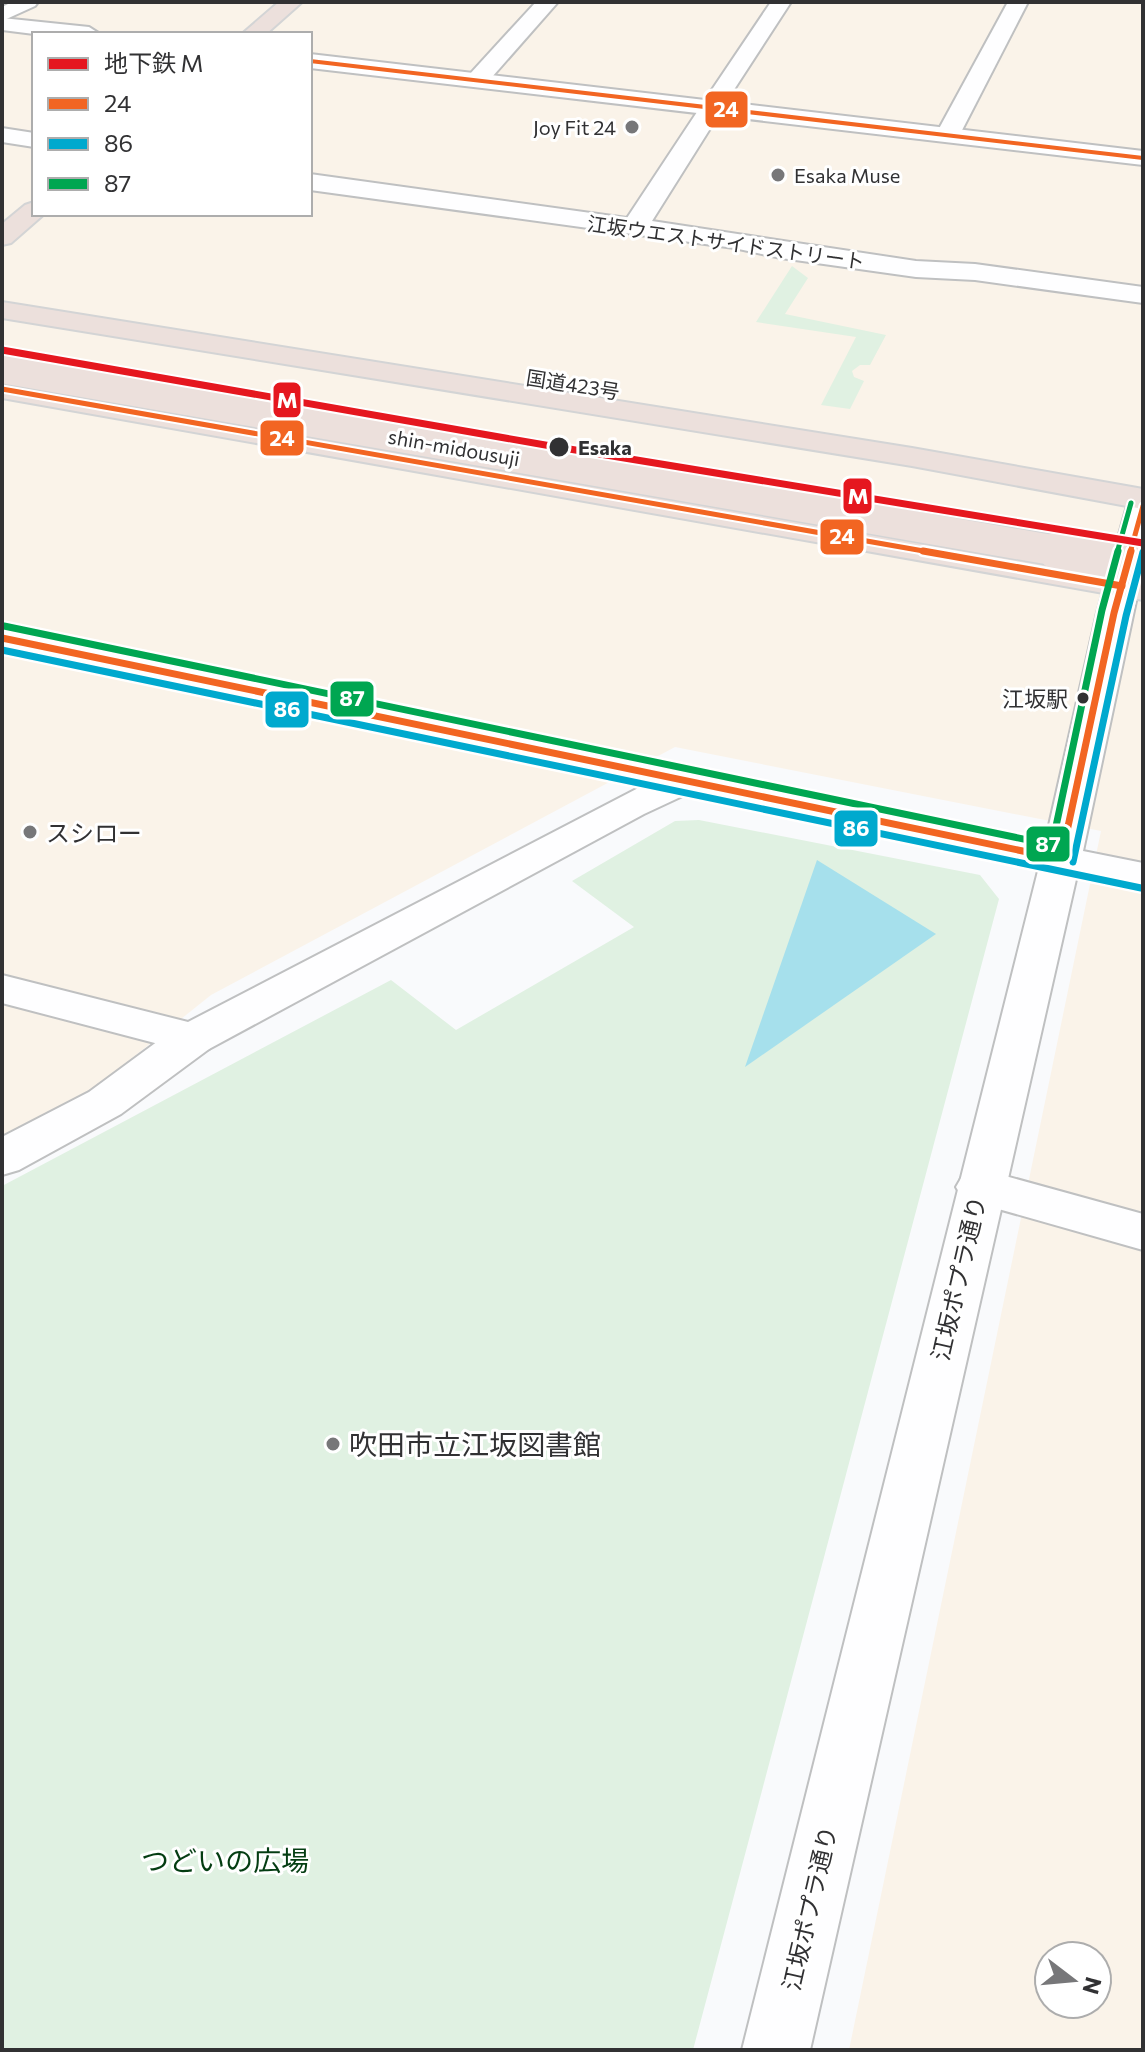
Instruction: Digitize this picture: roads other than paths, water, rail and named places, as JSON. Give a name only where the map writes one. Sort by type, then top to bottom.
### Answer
[{"type":"highway","points":[[255,32],[292,2]]},
{"type":"highway","points":[[2,237],[32,212]]},
{"type":"highway","name":"国道423号","points":[[2,292],[1143,478]]},
{"type":"highway","points":[[2,310],[865,450],[1143,499]]},
{"type":"highway","name":"shin-midousuji","points":[[2,368],[1136,580]]},
{"type":"highway","points":[[2,389],[1136,580]]},
{"type":"street","points":[[2,15],[28,2]]},
{"type":"street","points":[[477,80],[548,2]]},
{"type":"street","points":[[638,226],[641,214],[781,2]]},
{"type":"street","points":[[947,136],[1018,2]]},
{"type":"street","points":[[2,24],[72,32]]},
{"type":"street","points":[[312,61],[1143,158]]},
{"type":"street","points":[[2,135],[32,140]]},
{"type":"street","name":"江坂ウエストサイドストリート","points":[[312,182],[590,223],[638,226],[916,269],[975,272],[1143,295]]},
{"type":"street","points":[[2,359],[120,382],[134,413]]},
{"type":"street","name":"江坂ポプラ通り","points":[[776,2050],[980,1187],[1061,859],[1136,580],[1143,506]]},
{"type":"street","points":[[2,638],[1143,876]]},
{"type":"street","points":[[2,1158],[105,1103],[193,1038],[615,814],[684,781]]},
{"type":"street","points":[[2,989],[193,1038]]},
{"type":"street","points":[[980,1187],[1143,1232]]},
{"type":"water","points":[[817,860],[936,934],[745,1067]]},
{"type":"metro line","name":"M","points":[[2,350],[551,446],[1143,543]]},
{"type":"place","name":"Joy Fit 24","points":[[632,127]]},
{"type":"place","name":"Esaka Muse","points":[[778,175]]},
{"type":"place","name":"Esaka","points":[[559,447]]},
{"type":"place","name":"江坂駅","points":[[1083,698]]},
{"type":"place","name":"スシロー","points":[[30,832]]},
{"type":"place","name":"吹田市立江坂図書館","points":[[333,1444]]},
{"type":"park label","name":"つどいの広場","points":[[225,1860]]}]
